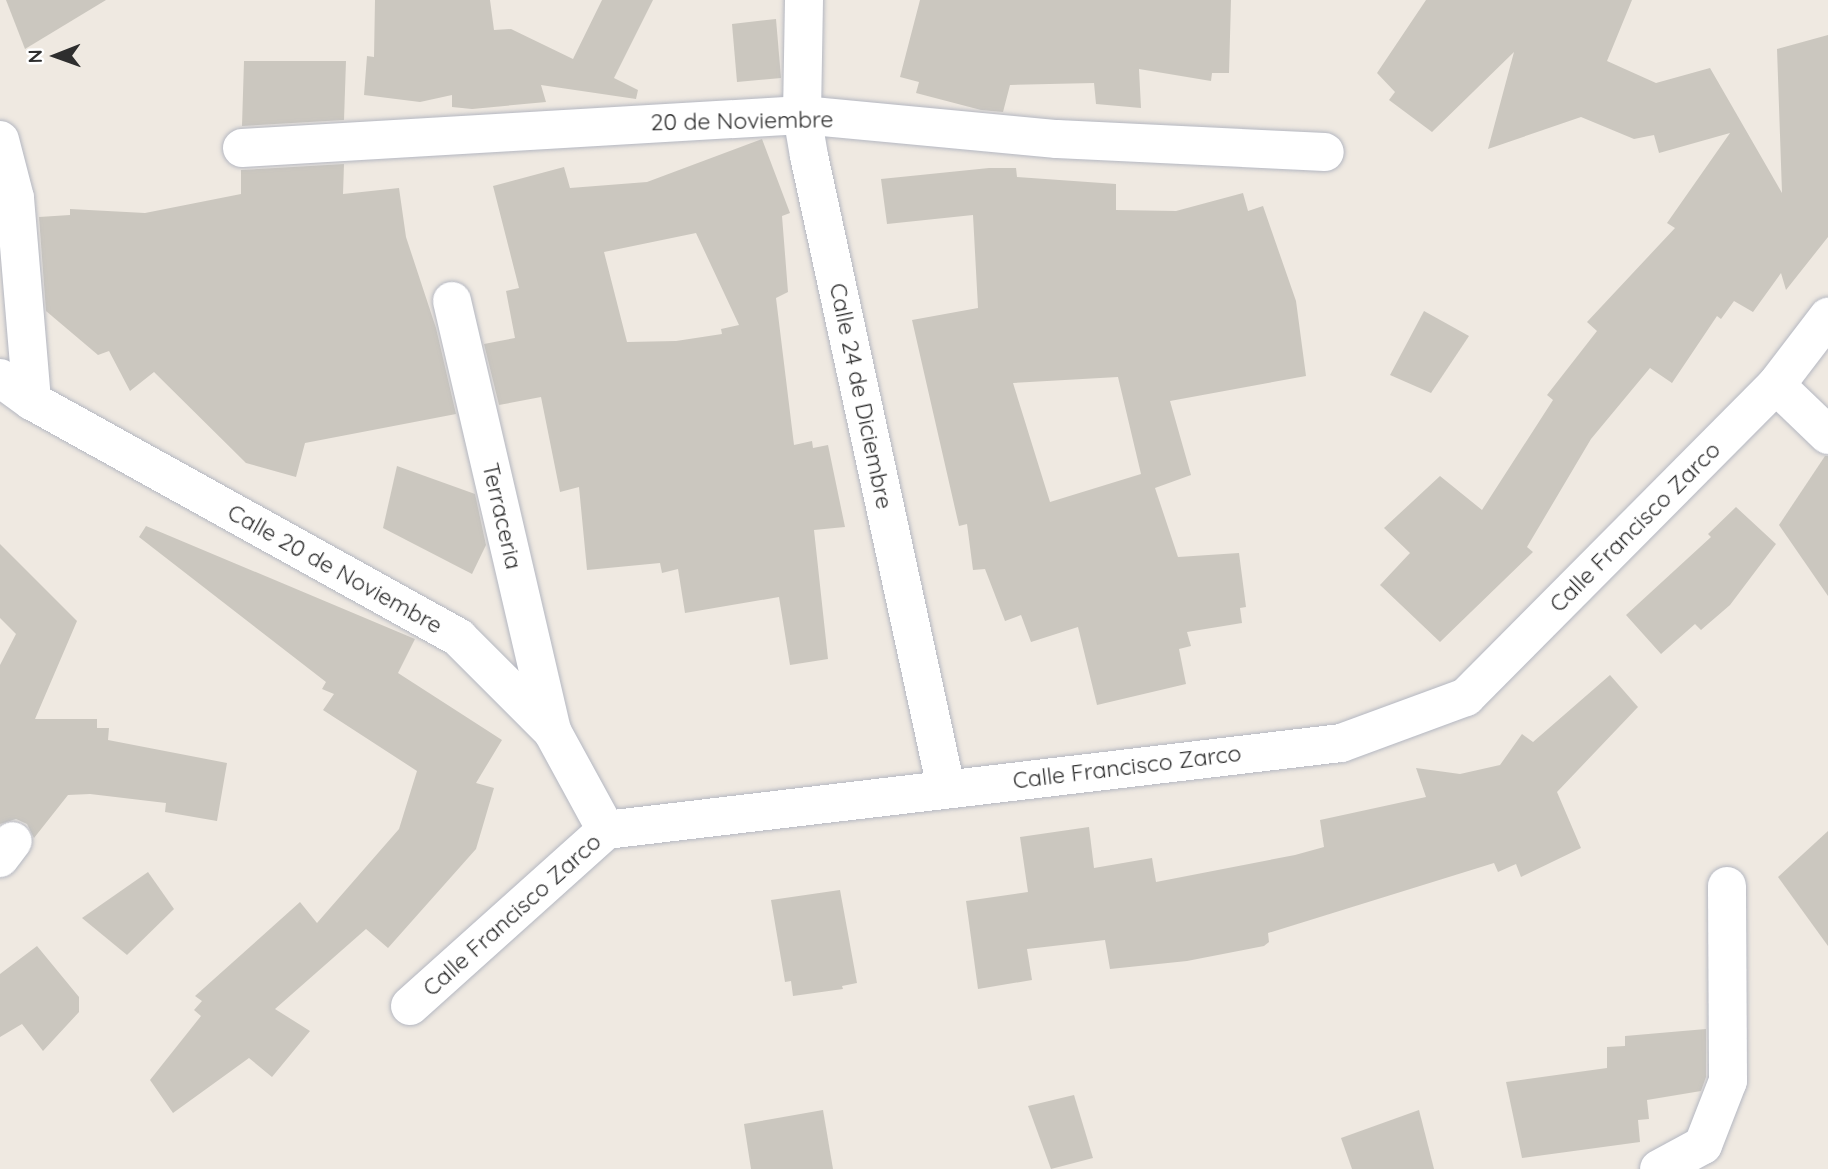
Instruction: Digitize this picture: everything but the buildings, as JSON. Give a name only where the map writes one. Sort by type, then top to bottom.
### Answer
[{"type":"street","name":"Calle 24 de Diciembre","points":[[804,0],[802,115],[946,788]]},
{"type":"street","name":"20 de Noviembre","points":[[242,148],[802,115],[1057,139],[1325,152]]},
{"type":"street","points":[[0,140],[15,198],[32,401]]},
{"type":"street","name":"Terraceria","points":[[452,301],[552,730]]},
{"type":"street","name":"Calle Francisco Zarco","points":[[410,1006],[606,830],[1341,743],[1466,697],[1776,385],[1828,317]]},
{"type":"street","name":"Calle 20 de Noviembre","points":[[0,378],[32,401],[460,638],[552,730],[606,830]]},
{"type":"street","points":[[1776,385],[1828,435]]},
{"type":"street","points":[[1660,1169],[1703,1145],[1728,1081],[1727,886]]}]
